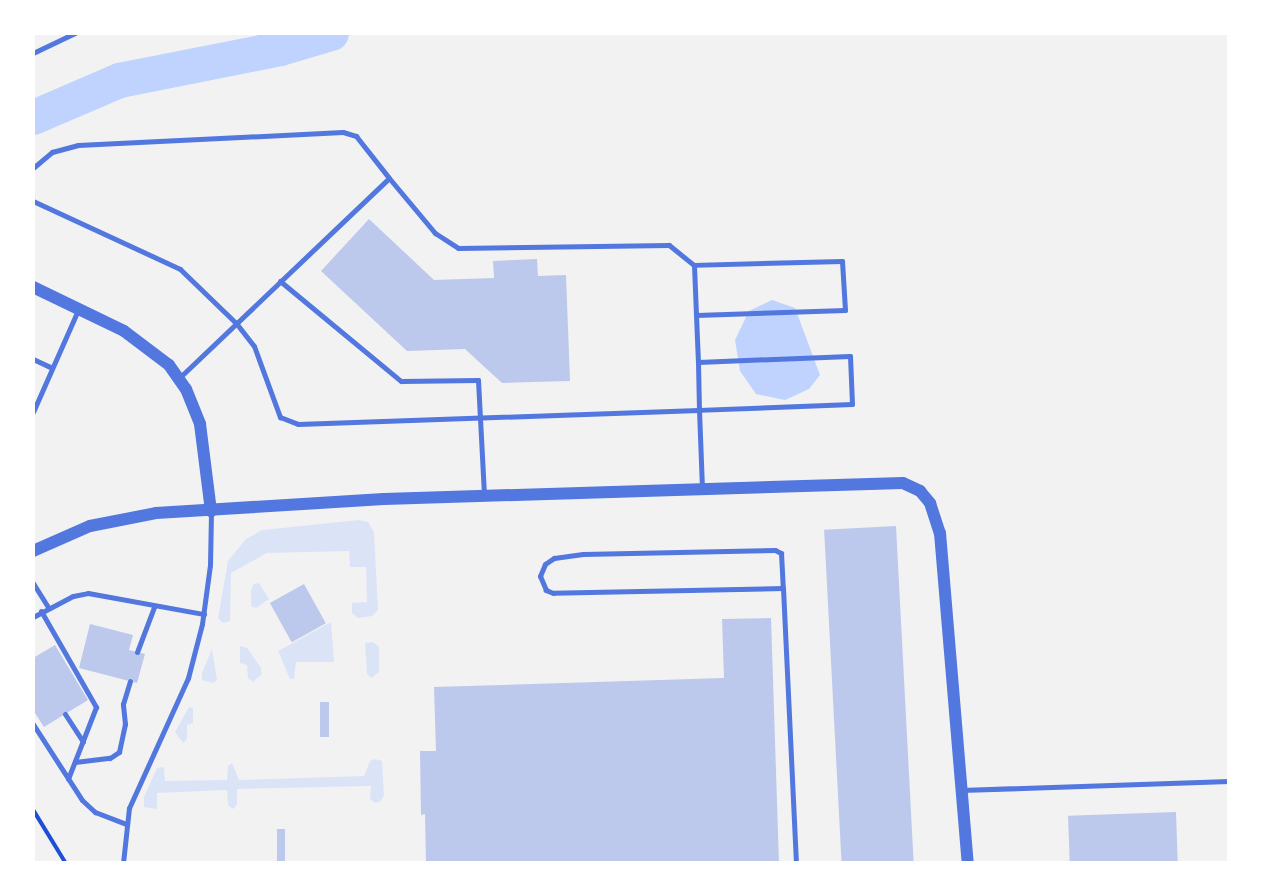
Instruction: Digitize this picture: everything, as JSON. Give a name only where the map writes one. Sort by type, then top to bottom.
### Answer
[{"type":"street","points":[[33,287],[79,307],[139,340],[169,365],[186,389],[200,424],[211,510]]},
{"type":"street","points":[[33,551],[90,526],[156,513],[384,499],[885,482],[903,484],[920,491],[930,503],[940,533],[968,863]]},
{"type":"lane","points":[[33,53],[75,33]]},
{"type":"lane","points":[[33,167],[52,152],[78,145],[343,132],[356,136],[435,233],[458,248],[669,245],[694,265],[842,261],[845,310],[696,315]]},
{"type":"lane","points":[[178,379],[389,178]]},
{"type":"lane","points":[[33,201],[180,269],[236,323],[254,346],[280,416],[298,424],[852,404],[850,356],[698,362]]},
{"type":"lane","points":[[694,265],[702,488]]},
{"type":"lane","points":[[281,281],[401,381],[478,380],[484,496]]},
{"type":"lane","points":[[33,412],[79,307]]},
{"type":"lane","points":[[33,359],[52,368]]},
{"type":"lane","points":[[122,863],[129,808],[188,678],[204,614],[210,565],[211,510]]},
{"type":"lane","points":[[783,588],[554,593],[546,590],[540,576],[545,564],[569,555],[775,550],[781,553],[783,588],[796,863]]},
{"type":"lane","points":[[33,583],[48,607]]},
{"type":"lane","points":[[33,617],[48,607],[88,593],[204,614]]},
{"type":"lane","points":[[137,652],[154,607]]},
{"type":"lane","points":[[41,611],[96,707],[68,779]]},
{"type":"lane","points":[[75,762],[110,758],[119,752],[125,724],[123,704],[130,681]]},
{"type":"lane","points":[[65,714],[83,742]]},
{"type":"lane","points":[[33,724],[82,800],[95,812],[126,824]]},
{"type":"lane","points":[[961,790],[1229,781]]},
{"type":"path","points":[[33,809],[66,863]]},
{"type":"shaded area","points":[[359,520],[368,522],[374,532],[378,610],[372,616],[358,618],[352,613],[352,603],[367,602],[366,567],[350,567],[349,551],[267,553],[231,573],[230,621],[223,623],[218,618],[228,561],[246,539],[262,530]]},
{"type":"shaded area","points":[[259,583],[269,599],[256,608],[251,606],[251,590],[254,584]]},
{"type":"shaded area","points":[[331,622],[334,662],[296,662],[294,679],[290,679],[278,651]]},
{"type":"shaded area","points":[[373,642],[379,647],[379,672],[371,678],[367,674],[365,643]]},
{"type":"shaded area","points":[[240,646],[247,648],[261,668],[262,674],[253,682],[248,678],[247,665],[240,663]]},
{"type":"shaded area","points":[[212,649],[217,680],[213,683],[202,680],[202,673]]},
{"type":"shaded area","points":[[189,707],[193,708],[193,723],[187,725],[187,739],[183,743],[175,732]]},
{"type":"shaded area","points":[[370,761],[382,761],[384,795],[381,801],[375,803],[370,799],[371,786],[237,789],[237,804],[233,809],[228,805],[227,790],[157,793],[157,809],[144,807],[144,797],[157,768],[164,767],[165,781],[227,780],[228,766],[232,763],[239,780],[364,776]]},
{"type":"water","points":[[772,300],[795,308],[820,375],[809,389],[785,400],[756,394],[740,371],[735,340],[749,311]]},
{"type":"building","points":[[369,219],[434,280],[494,278],[493,261],[537,259],[538,276],[566,275],[570,381],[502,383],[465,349],[407,351],[321,271]]},
{"type":"building","points":[[896,526],[914,863],[842,863],[824,530]]},
{"type":"building","points":[[304,584],[326,623],[292,642],[270,603]]},
{"type":"building","points":[[771,618],[779,863],[426,863],[425,814],[421,815],[420,751],[436,751],[434,687],[724,678],[722,619]]},
{"type":"building","points":[[90,624],[133,635],[129,650],[145,654],[137,683],[79,668]]},
{"type":"building","points":[[55,645],[88,700],[44,727],[33,710],[33,658]]},
{"type":"building","points":[[320,702],[329,702],[329,737],[320,737]]},
{"type":"building","points":[[1176,812],[1178,863],[1070,863],[1068,816]]},
{"type":"building","points":[[277,829],[285,829],[285,863],[277,863]]},
{"type":"waterway","points":[[33,117],[119,80],[280,48],[331,33]]}]
